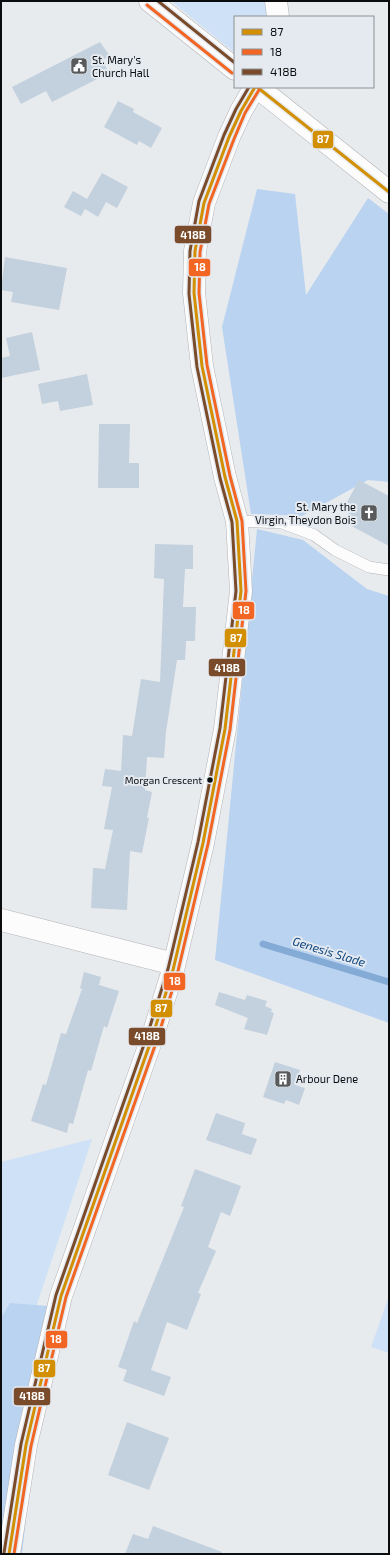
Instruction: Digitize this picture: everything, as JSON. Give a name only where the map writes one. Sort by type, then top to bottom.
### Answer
[{"type":"street","points":[[150,1],[234,68]]},
{"type":"street","points":[[276,1],[278,16]]},
{"type":"street","points":[[9,1554],[26,1445],[61,1296],[152,1038],[174,964],[203,843],[225,729],[241,591],[237,521],[225,477],[202,366],[194,293],[195,265],[198,227],[204,203],[229,137],[241,111],[255,88]]},
{"type":"street","points":[[257,88],[389,192]]},
{"type":"street","points":[[1,920],[174,964]]},
{"type":"lane","points":[[237,521],[282,523],[314,535],[336,550],[369,567],[389,570]]},
{"type":"shaded area","points":[[171,1],[266,1],[268,16],[234,16],[234,52]]},
{"type":"shaded area","points":[[257,189],[295,194],[306,295],[368,198],[389,214],[389,482],[368,480],[302,516],[251,514],[222,327]]},
{"type":"shaded area","points":[[257,529],[303,540],[367,589],[389,596],[389,1023],[215,960]]},
{"type":"shaded area","points":[[92,1139],[1,1412],[1,1162]]},
{"type":"shaded area","points":[[389,1296],[389,1353],[371,1347]]},
{"type":"shaded area","points":[[10,1303],[49,1306],[22,1554],[1,1554],[1,1318]]},
{"type":"building","name":"St. Mary's Church Hall","points":[[100,42],[110,56],[102,60],[109,73],[52,102],[46,91],[21,104],[12,87]]},
{"type":"building","points":[[118,101],[134,109],[133,112],[162,128],[151,148],[139,141],[137,145],[104,127]]},
{"type":"building","points":[[102,173],[128,187],[117,208],[106,202],[98,217],[85,209],[81,216],[64,207],[73,191],[87,199]]},
{"type":"building","points":[[5,257],[67,268],[59,310],[11,302],[13,292],[1,290]]},
{"type":"building","points":[[32,332],[40,370],[1,378],[1,358],[10,356],[6,338]]},
{"type":"building","points":[[87,374],[93,405],[60,411],[58,401],[42,404],[38,384]]},
{"type":"building","points":[[99,424],[130,424],[129,463],[139,463],[139,488],[98,488]]},
{"type":"building","name":"St. Mary the Virgin, Theydon Bois","points":[[359,480],[389,496],[389,546],[344,522],[353,505],[347,502]]},
{"type":"building","points":[[155,544],[193,545],[193,569],[185,569],[183,607],[196,607],[195,641],[186,641],[185,660],[177,660],[166,732],[164,758],[147,757],[145,790],[152,792],[147,818],[149,818],[142,853],[130,851],[127,910],[91,908],[93,868],[105,869],[113,830],[104,829],[112,787],[102,786],[105,769],[121,771],[123,735],[132,736],[141,679],[160,682],[164,579],[154,578]]},
{"type":"building","points":[[84,972],[101,977],[99,985],[119,991],[107,1028],[104,1026],[91,1071],[88,1070],[73,1124],[69,1123],[67,1133],[31,1121],[43,1084],[46,1085],[61,1033],[66,1034],[82,989],[80,988]]},
{"type":"building","points":[[219,992],[245,1000],[247,995],[267,1001],[265,1006],[272,1009],[271,1012],[274,1013],[267,1035],[244,1029],[248,1018],[215,1005]]},
{"type":"building","name":"Arbour Dene","points":[[275,1062],[300,1070],[295,1085],[305,1088],[299,1105],[286,1100],[284,1104],[263,1097]]},
{"type":"building","points":[[216,1113],[245,1123],[242,1134],[257,1139],[251,1155],[206,1140]]},
{"type":"building","points":[[195,1169],[241,1186],[230,1216],[221,1212],[208,1247],[216,1251],[198,1293],[201,1294],[187,1330],[167,1322],[151,1370],[171,1377],[164,1396],[123,1381],[127,1370],[118,1367],[134,1321],[137,1323],[184,1207],[181,1206]]},
{"type":"building","points":[[127,1422],[169,1438],[149,1490],[108,1475]]},
{"type":"building","points":[[153,1526],[222,1552],[222,1554],[125,1554],[133,1534],[148,1539]]},
{"type":"waterway","name":"Genesis Slade","points":[[263,944],[389,982]]},
{"type":"transit line","name":"418B","points":[[158,1],[234,62]]},
{"type":"transit line","name":"18","points":[[147,5],[232,73]]},
{"type":"transit line","name":"418B","points":[[4,1553],[21,1444],[56,1295],[147,1036],[168,969],[198,842],[220,728],[236,591],[232,522],[220,478],[197,367],[189,294],[190,251],[199,201],[224,135],[236,109],[248,88]]},
{"type":"transit line","name":"87","points":[[9,1554],[26,1445],[61,1296],[152,1038],[173,970],[203,843],[225,729],[241,591],[237,521],[225,477],[202,366],[194,293],[195,251],[204,203],[229,137],[241,111],[254,88]]},
{"type":"transit line","name":"87","points":[[258,88],[389,192]]},
{"type":"transit line","name":"18","points":[[14,1554],[31,1446],[66,1297],[157,1040],[178,971],[208,844],[230,730],[246,591],[242,521],[230,476],[207,365],[199,293],[200,252],[209,204],[245,113],[259,90]]},
{"type":"place","name":"St. Mary's Church Hall","points":[[79,66]]},
{"type":"place","name":"St. Mary the Virgin, Theydon Bois","points":[[369,513]]},
{"type":"place","name":"Morgan Crescent","points":[[210,780]]},
{"type":"place","name":"Arbour Dene","points":[[283,1079]]}]
